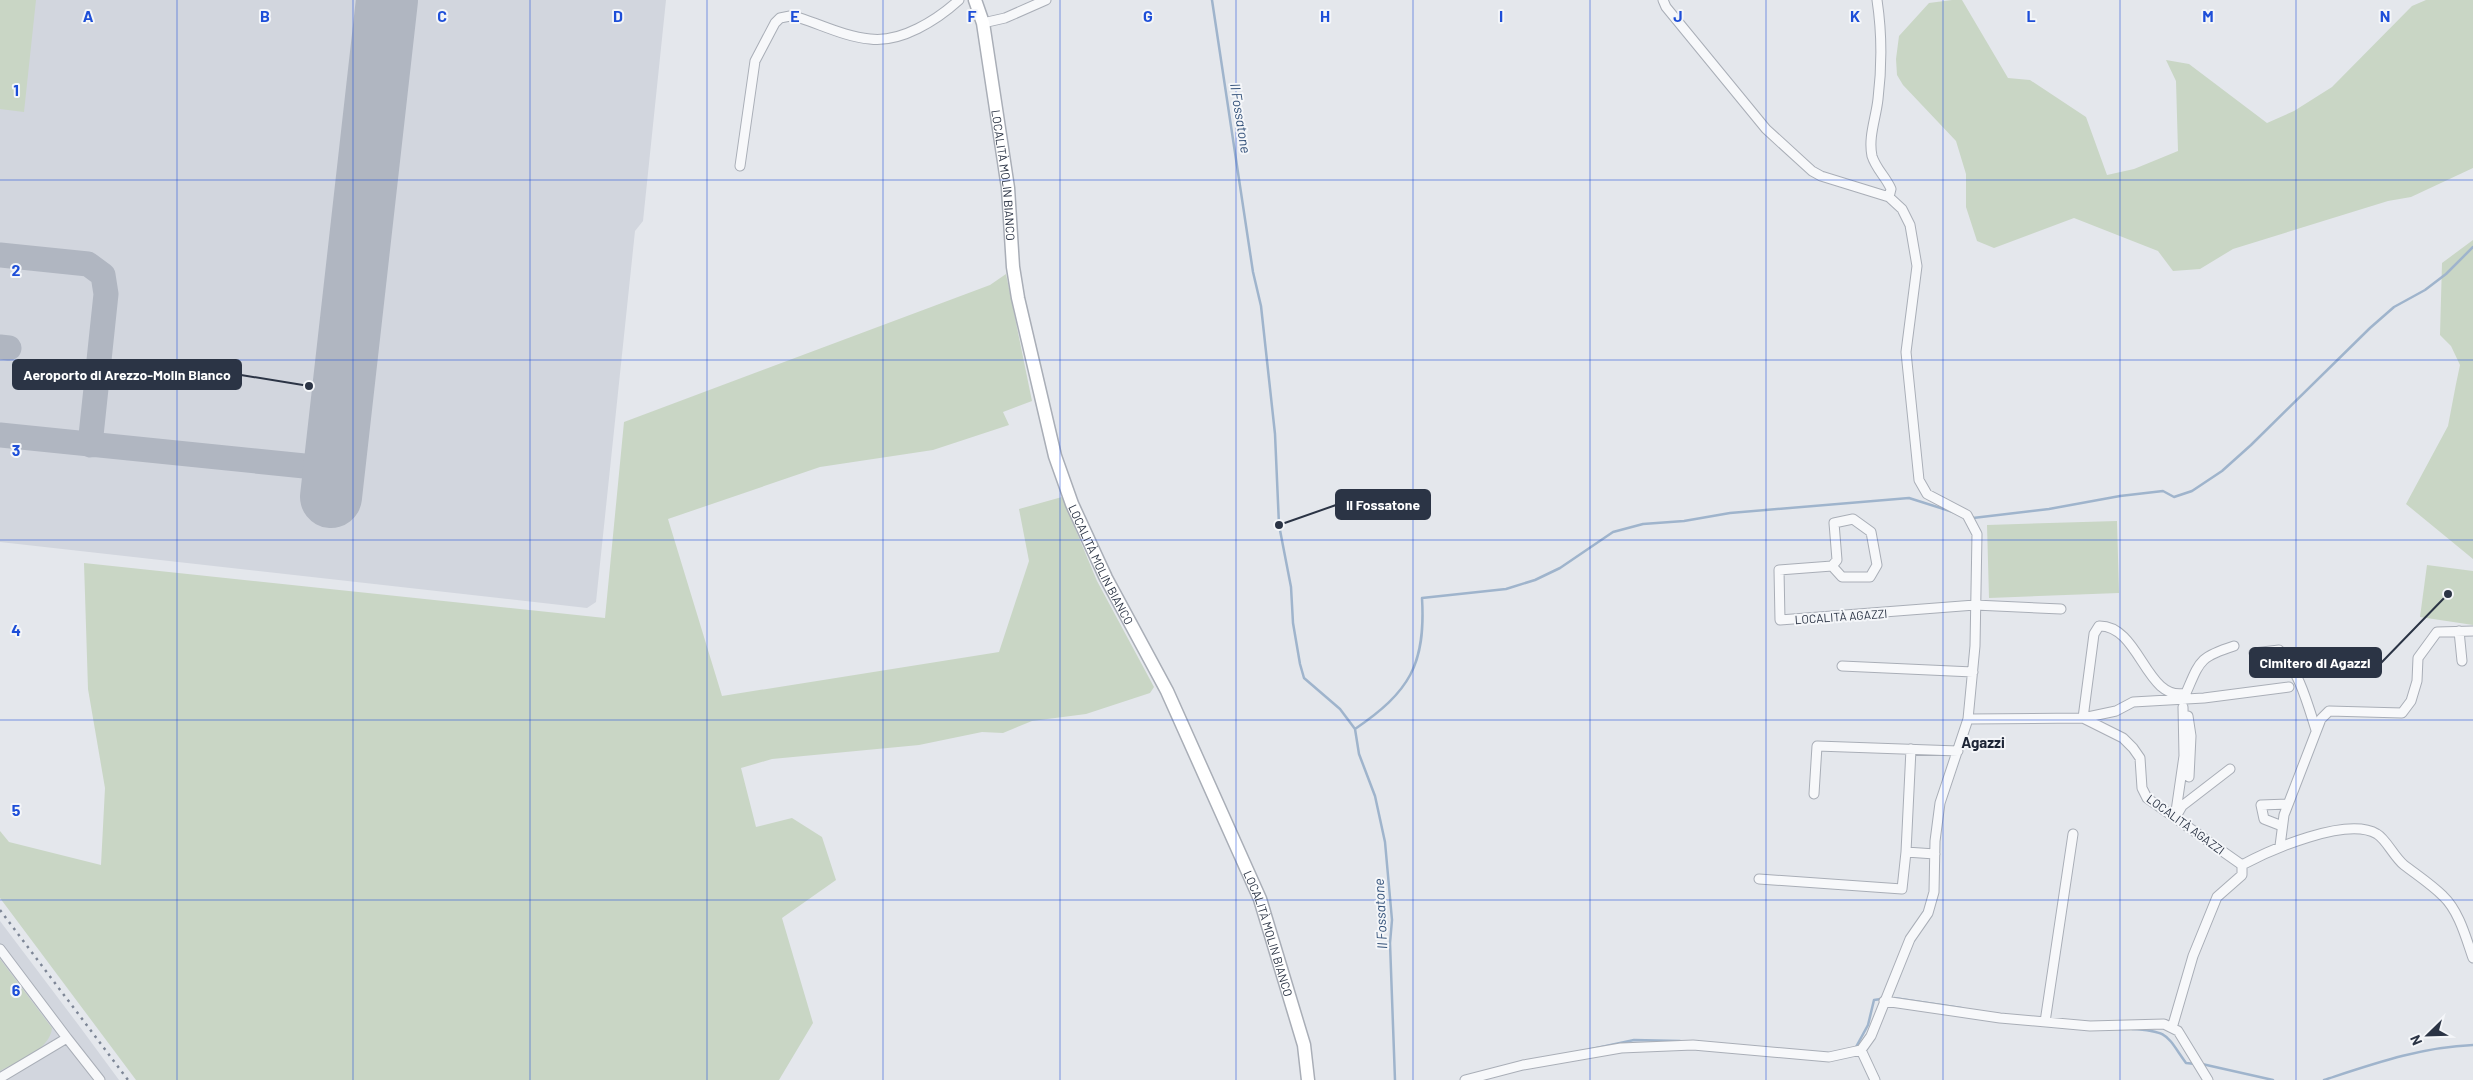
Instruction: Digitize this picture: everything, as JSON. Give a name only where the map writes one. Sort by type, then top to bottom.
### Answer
[{"type":"street","points":[[740,166],[755,61],[775,23],[780,18],[790,16],[868,39],[881,40],[893,38],[927,24],[946,12],[959,0]]},
{"type":"street","name":"LOCALITÀ MOLIN BIANCO","points":[[975,0],[983,23],[1008,188],[1013,267],[1018,298],[1055,456],[1072,504],[1106,578],[1166,691],[1260,899],[1304,1045],[1308,1080]]},
{"type":"street","points":[[983,23],[1005,18],[1046,0]]},
{"type":"street","points":[[1464,1080],[1523,1065],[1621,1048],[1693,1045],[1829,1057],[1861,1050],[1871,1036],[1910,939],[1928,913],[1934,892],[1935,854],[1940,803],[1968,719],[1973,672],[1977,534],[1968,515],[1927,494],[1919,480],[1906,352],[1917,266],[1910,225],[1902,208],[1890,197],[1821,176],[1812,171],[1766,129],[1666,7],[1663,0]]},
{"type":"street","points":[[1878,0],[1882,53],[1878,99],[1871,136],[1872,154],[1879,172],[1891,189],[1890,197]]},
{"type":"street","points":[[1854,518],[1871,532],[1877,566],[1870,577],[1842,577],[1832,566],[1837,560],[1834,523],[1854,518]]},
{"type":"street","name":"LOCALITÀ AGAZZI","points":[[1832,566],[1779,570],[1780,620],[1975,605]]},
{"type":"street","points":[[1975,605],[2062,609]]},
{"type":"street","points":[[2083,718],[2094,634],[2099,626],[2108,626],[2119,632],[2164,690],[2176,696],[2186,693],[2199,663],[2210,654],[2234,646]]},
{"type":"street","points":[[2459,631],[2462,661]]},
{"type":"street","points":[[2280,846],[2282,826],[2288,804],[2321,719],[2329,711],[2402,713],[2413,694],[2417,681],[2418,658],[2437,632],[2473,631]]},
{"type":"street","points":[[2254,653],[2279,650],[2286,657],[2300,684],[2316,730]]},
{"type":"street","points":[[1842,666],[1973,672]]},
{"type":"street","name":"LOCALITÀ AGAZZI","points":[[1968,719],[2083,718],[2116,711],[2133,702],[2185,703],[2289,687]]},
{"type":"street","points":[[2185,703],[2191,736],[2189,777]]},
{"type":"street","points":[[2175,818],[2184,756],[2185,703]]},
{"type":"street","name":"LOCALITÀ AGAZZI","points":[[2083,718],[2123,738],[2134,748],[2140,758],[2142,788],[2147,798],[2242,865]]},
{"type":"street","points":[[1814,794],[1817,746],[1958,751]]},
{"type":"street","points":[[1759,879],[1902,889],[1912,750]]},
{"type":"street","points":[[2175,818],[2182,806],[2230,768]]},
{"type":"street","points":[[2282,826],[2264,819],[2261,805],[2288,804]]},
{"type":"street","points":[[2172,1028],[2193,956],[2217,896],[2242,875],[2242,865],[2280,846],[2342,830],[2363,829],[2378,834],[2397,859],[2444,897],[2454,912],[2473,958]]},
{"type":"street","points":[[2045,1022],[2073,834]]},
{"type":"street","points":[[1906,852],[1935,854]]},
{"type":"street","points":[[0,950],[100,1080]]},
{"type":"street","points":[[1884,1001],[2000,1018],[2090,1026],[2164,1024],[2178,1031],[2208,1080]]},
{"type":"street","points":[[0,1078],[67,1038]]},
{"type":"street","points":[[1861,1050],[1875,1080]]},
{"type":"shaded area","points":[[0,0],[666,0],[643,221],[635,231],[596,602],[587,608],[0,542]]},
{"type":"shaded area","points":[[0,921],[80,1027],[119,1080],[0,1080]]},
{"type":"green space","points":[[0,0],[36,0],[24,112],[0,109]]},
{"type":"green space","points":[[1962,0],[2008,78],[2030,80],[2086,117],[2107,175],[2134,169],[2178,151],[2176,81],[2166,60],[2189,64],[2267,123],[2294,111],[2332,87],[2412,6],[2426,0],[2473,0],[2473,168],[2411,197],[2388,201],[2233,249],[2200,269],[2173,271],[2158,251],[2074,218],[1994,248],[1977,241],[1966,207],[1966,174],[1956,141],[1903,85],[1897,75],[1896,59],[1899,36],[1929,3]]},
{"type":"green space","points":[[2473,240],[2473,559],[2406,504],[2448,426],[2460,365],[2451,346],[2440,335],[2442,263]]},
{"type":"green space","points":[[1006,274],[1032,401],[1003,412],[1009,425],[933,450],[820,467],[668,519],[722,696],[999,652],[1029,561],[1019,509],[1062,497],[1097,581],[1154,687],[1150,693],[1086,714],[1032,721],[1003,733],[982,732],[919,745],[772,759],[741,768],[756,827],[792,818],[822,837],[836,880],[782,918],[813,1023],[779,1080],[136,1080],[0,898],[0,831],[9,842],[101,865],[105,788],[88,689],[84,563],[605,618],[624,422],[990,285]]},
{"type":"green space","points":[[2117,521],[2119,593],[1989,598],[1987,525]]},
{"type":"green space","points":[[2427,565],[2473,571],[2473,625],[2420,617]]},
{"type":"green space","points":[[0,959],[52,1028],[46,1043],[39,1049],[0,1071]]},
{"type":"waterway","name":"Il Fossatone","points":[[1212,0],[1253,272],[1261,306],[1275,434],[1279,525],[1291,587],[1293,623],[1300,664],[1304,678],[1340,709],[1355,729],[1359,754],[1375,796],[1385,842],[1392,920],[1390,943],[1395,1080]]},
{"type":"waterway","points":[[1973,518],[2049,509],[2120,496],[2163,491],[2174,497],[2192,491],[2222,471],[2251,445],[2370,328],[2394,307],[2425,290],[2446,274],[2473,247]]},
{"type":"waterway","points":[[1355,729],[1389,702],[1410,675],[1417,659],[1421,642],[1422,598],[1506,589],[1535,580],[1560,568],[1613,532],[1643,524],[1684,521],[1730,513],[1909,498],[1953,512]]},
{"type":"waterway","points":[[1894,998],[1961,1008]]},
{"type":"waterway","points":[[1856,1047],[1868,1025],[1874,1000],[1881,999]]},
{"type":"waterway","points":[[2132,1029],[2160,1033],[2170,1040],[2186,1063],[2196,1064]]},
{"type":"waterway","points":[[1592,1049],[1634,1040],[1680,1041]]},
{"type":"waterway","points":[[2324,1080],[2379,1062],[2416,1053],[2454,1046],[2473,1045]]},
{"type":"waterway","points":[[2202,1064],[2273,1080]]},
{"type":"taxiway","points":[[0,255],[88,264],[103,275],[106,294],[90,445]]},
{"type":"taxiway","points":[[0,347],[9,348]]},
{"type":"taxiway","points":[[0,435],[334,469]]},
{"type":"runway","points":[[331,497],[387,0]]},
{"type":"railway","points":[[0,910],[128,1080]]},
{"type":"place","name":"Aeroporto di Arezzo-Molin Bianco","points":[[309,386]]},
{"type":"place","name":"Il Fossatone","points":[[1279,525]]},
{"type":"place","name":"Cimitero di Agazzi","points":[[2448,594]]},
{"type":"district","name":"Agazzi","points":[[1983,742]]}]
